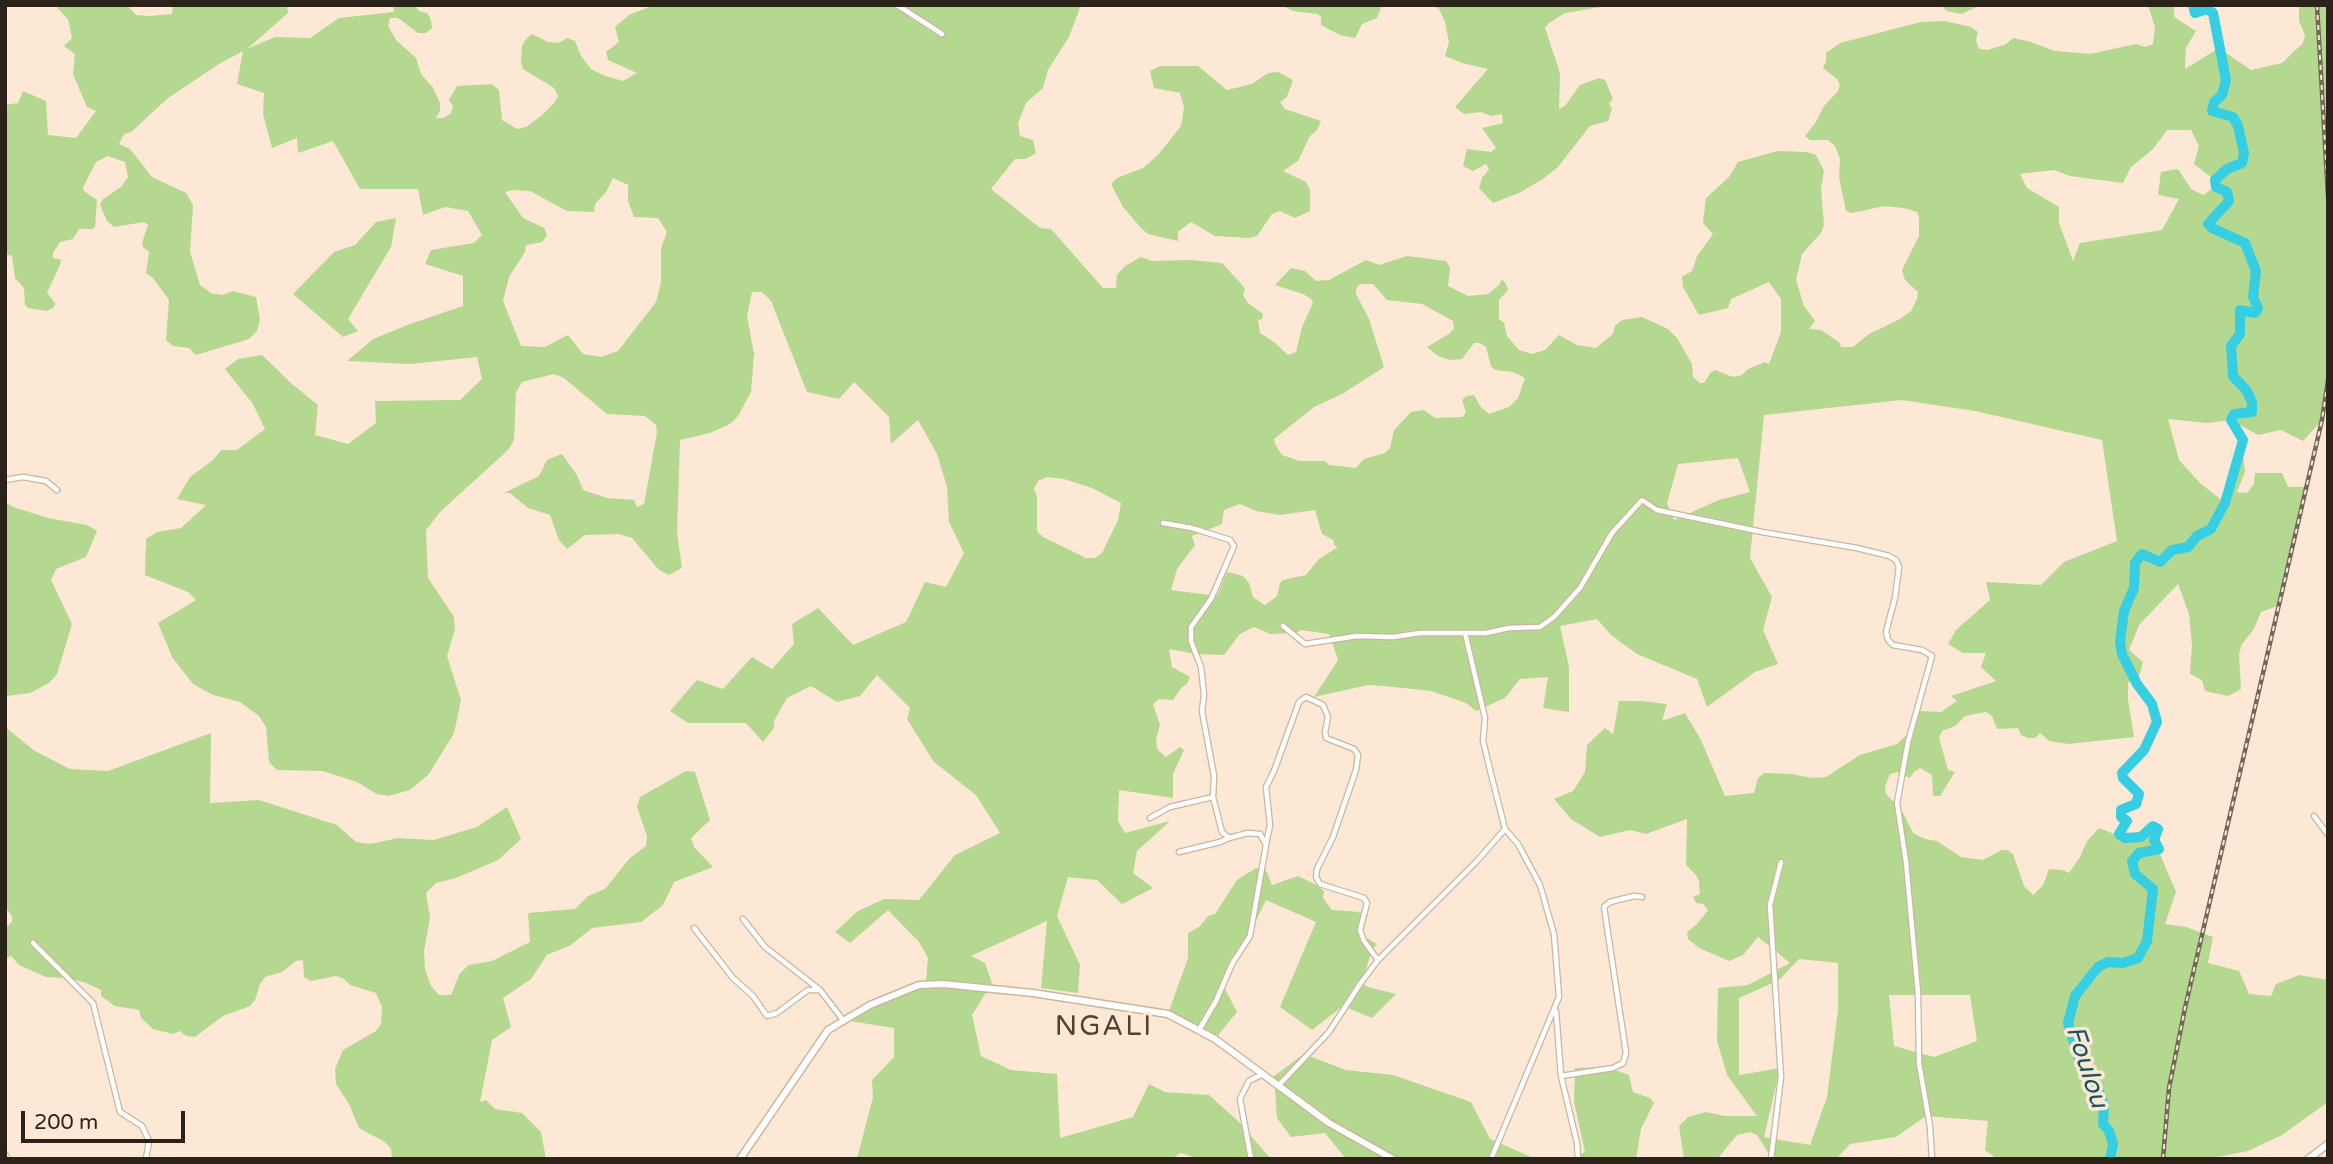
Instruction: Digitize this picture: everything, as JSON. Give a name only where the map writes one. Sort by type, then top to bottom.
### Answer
[{"type":"street","points":[[897,5],[942,34]]},
{"type":"street","points":[[5,480],[23,477],[47,481],[57,490]]},
{"type":"street","points":[[1283,626],[1305,645],[1357,636],[1486,633],[1509,628],[1540,627],[1554,617],[1580,588],[1612,533],[1642,500],[1657,510],[1857,548],[1896,560],[1899,567],[1895,598],[1886,632],[1888,640],[1894,645],[1922,650],[1932,656],[1908,742],[1897,803],[1906,862],[1918,993],[1919,1063],[1930,1127],[1932,1159]]},
{"type":"street","points":[[1163,523],[1192,527],[1230,540],[1234,546],[1211,599],[1191,627],[1191,640],[1201,667],[1204,695],[1202,711],[1214,776],[1213,797],[1222,832],[1229,838]]},
{"type":"street","points":[[1465,633],[1485,718],[1483,741],[1505,829],[1517,844],[1540,885],[1554,934],[1559,997],[1492,1159]]},
{"type":"street","points":[[1199,1030],[1216,1002],[1232,964],[1250,936],[1270,825],[1266,787],[1299,702],[1306,697],[1323,705],[1328,717],[1326,738],[1354,749],[1357,755],[1356,770],[1333,837],[1317,869],[1317,877],[1320,884],[1364,898],[1367,903],[1360,930],[1364,942],[1378,960]]},
{"type":"street","points":[[1150,818],[1170,807],[1213,797]]},
{"type":"street","points":[[2314,816],[2328,835]]},
{"type":"street","points":[[1278,1086],[1329,1032],[1378,960],[1476,862],[1505,829]]},
{"type":"street","points":[[1179,852],[1248,833],[1260,834],[1266,845]]},
{"type":"street","points":[[1771,1159],[1781,1077],[1770,905],[1781,862]]},
{"type":"street","points":[[1561,1076],[1613,1069],[1623,1063],[1626,1054],[1604,907],[1610,902],[1634,896],[1642,897]]},
{"type":"street","points":[[743,919],[765,947],[820,990],[843,1020]]},
{"type":"street","points":[[694,928],[767,1016],[776,1013],[808,990],[820,990]]},
{"type":"street","points":[[33,943],[93,1003],[120,1112],[142,1126],[149,1141],[146,1159]]},
{"type":"street","points":[[740,1159],[828,1030],[870,1005],[919,985],[943,984],[1033,993],[1168,1014],[1199,1030],[1264,1073],[1329,1123],[1393,1159]]},
{"type":"street","points":[[1555,1009],[1561,1076],[1577,1143],[1578,1159]]},
{"type":"street","points":[[1251,1159],[1240,1099],[1249,1082],[1264,1073]]},
{"type":"street","points":[[2308,1159],[2328,1144]]},
{"type":"street","points":[[5,1154],[8,1159]]},
{"type":"green space","points":[[60,5],[127,5],[136,15],[149,16],[172,14],[173,5],[287,5],[288,13],[247,49],[275,37],[310,38],[339,18],[394,12],[393,5],[415,5],[419,11],[427,13],[431,20],[432,28],[426,33],[418,33],[398,18],[390,18],[388,26],[396,40],[416,58],[421,74],[433,88],[440,103],[436,118],[444,118],[451,113],[453,106],[449,100],[457,86],[492,84],[499,90],[502,120],[517,129],[526,127],[541,116],[558,96],[554,88],[523,69],[522,46],[526,39],[532,34],[548,42],[559,43],[567,38],[575,41],[581,56],[591,69],[623,81],[637,73],[608,60],[606,52],[619,42],[615,27],[629,15],[654,5],[1081,5],[1069,37],[1048,70],[1043,88],[1026,103],[1018,123],[1020,136],[1033,140],[1036,153],[1026,159],[1015,159],[991,189],[1040,228],[1051,229],[1103,288],[1116,288],[1117,275],[1125,266],[1141,257],[1152,261],[1191,260],[1222,263],[1243,286],[1243,295],[1248,303],[1263,314],[1262,319],[1258,320],[1260,333],[1288,355],[1296,352],[1302,327],[1313,303],[1303,294],[1275,285],[1291,268],[1305,271],[1316,281],[1329,280],[1366,260],[1379,265],[1407,256],[1446,261],[1450,268],[1448,286],[1468,296],[1488,294],[1502,279],[1508,290],[1499,300],[1499,319],[1504,323],[1507,336],[1519,350],[1532,354],[1545,350],[1559,335],[1577,345],[1596,348],[1613,334],[1615,326],[1622,320],[1642,317],[1668,329],[1677,338],[1692,364],[1693,377],[1704,383],[1715,370],[1733,377],[1765,362],[1769,364],[1781,332],[1781,299],[1769,282],[1731,299],[1728,308],[1699,315],[1683,287],[1682,277],[1692,271],[1697,256],[1713,234],[1703,223],[1706,198],[1729,177],[1738,162],[1777,151],[1807,152],[1816,155],[1824,171],[1821,189],[1824,225],[1821,233],[1802,254],[1796,280],[1804,306],[1815,321],[1809,329],[1821,330],[1839,342],[1841,347],[1853,347],[1869,334],[1911,311],[1917,299],[1918,292],[1905,280],[1902,270],[1919,236],[1917,212],[1884,206],[1852,213],[1846,211],[1839,177],[1840,159],[1835,146],[1828,140],[1810,140],[1805,136],[1824,106],[1838,91],[1840,85],[1837,79],[1823,68],[1826,53],[1840,43],[1921,22],[1945,21],[1971,27],[1978,32],[1976,40],[1979,49],[1988,50],[2006,44],[2013,38],[2055,51],[2090,54],[2136,44],[2145,47],[2153,44],[2155,28],[2148,5],[2174,5],[2174,17],[2196,31],[2186,48],[2185,69],[2219,48],[2251,70],[2282,63],[2303,43],[2305,35],[2299,21],[2299,5],[2328,5],[2328,380],[2322,420],[2303,441],[2281,430],[2258,435],[2231,420],[2207,423],[2168,419],[2179,460],[2200,483],[2225,503],[2242,446],[2245,472],[2237,492],[2247,493],[2254,484],[2255,473],[2282,473],[2288,487],[2305,487],[2278,606],[2261,612],[2254,629],[2242,644],[2239,654],[2241,689],[2228,696],[2205,691],[2202,680],[2190,674],[2192,644],[2189,614],[2178,584],[2139,625],[2129,650],[2143,662],[2137,684],[2128,682],[2134,737],[2068,744],[2049,741],[2040,733],[2035,738],[2028,738],[2021,735],[2018,728],[1997,729],[1992,716],[1986,712],[1965,716],[1955,726],[1942,731],[1939,738],[1948,770],[1955,772],[1940,796],[1933,796],[1932,775],[1920,768],[1910,778],[1897,772],[1890,774],[1885,787],[1886,794],[1901,809],[1913,833],[1937,841],[1961,857],[1983,860],[2002,850],[2008,850],[2013,854],[2024,886],[2033,895],[2043,885],[2049,869],[2069,873],[2087,841],[2099,828],[2125,838],[2141,837],[2153,826],[2158,829],[2154,840],[2176,892],[2165,924],[2186,927],[2213,937],[2208,963],[2239,971],[2249,994],[2271,996],[2276,984],[2299,975],[2328,980],[2328,1102],[2282,1135],[2248,1151],[2208,1159],[1997,1159],[1985,1150],[1988,1121],[1926,1116],[1896,1137],[1850,1144],[1836,1159],[1772,1159],[1757,1135],[1750,1132],[1737,1135],[1717,1159],[1684,1159],[1679,1126],[1688,1117],[1706,1112],[1725,1116],[1757,1116],[1727,1075],[1717,1041],[1718,988],[1748,985],[1790,963],[1758,937],[1743,955],[1729,961],[1699,948],[1688,939],[1687,932],[1708,910],[1703,904],[1696,903],[1693,897],[1700,894],[1699,881],[1686,865],[1687,819],[1646,834],[1630,830],[1600,837],[1571,819],[1554,799],[1573,791],[1585,772],[1587,745],[1605,728],[1613,734],[1619,701],[1667,704],[1662,721],[1685,713],[1701,740],[1725,796],[1754,793],[1758,778],[1764,773],[1826,777],[1860,755],[1897,744],[1907,735],[1911,721],[1920,711],[1941,712],[1957,701],[1951,696],[1996,681],[1981,667],[1986,653],[1963,653],[1948,644],[1956,630],[1990,600],[1986,582],[2041,585],[2064,562],[2117,541],[2102,440],[1975,411],[1902,400],[1764,415],[1750,558],[1772,597],[1763,630],[1778,664],[1755,672],[1707,707],[1697,679],[1637,654],[1611,635],[1597,619],[1560,626],[1569,667],[1569,712],[1543,708],[1548,677],[1520,679],[1505,698],[1476,711],[1466,703],[1431,691],[1384,686],[1368,685],[1314,697],[1338,660],[1329,634],[1301,630],[1296,633],[1270,634],[1254,627],[1240,634],[1224,655],[1169,649],[1172,667],[1190,677],[1173,700],[1159,699],[1153,704],[1160,725],[1156,739],[1157,749],[1166,757],[1180,747],[1184,750],[1173,774],[1173,798],[1119,790],[1118,821],[1125,833],[1170,821],[1137,851],[1133,873],[1153,888],[1122,904],[1097,880],[1068,877],[1057,916],[1080,965],[1078,993],[1041,988],[1047,921],[971,956],[985,963],[992,983],[972,1015],[981,1056],[1011,1070],[1057,1074],[1060,1138],[1133,1117],[1149,1084],[1165,1092],[1209,1095],[1239,1122],[1271,1159],[1199,1159],[1181,1153],[1171,1159],[857,1159],[873,1097],[872,1080],[894,1057],[894,1028],[843,1020],[919,985],[938,983],[926,980],[928,958],[919,942],[888,910],[850,943],[835,932],[858,911],[884,899],[919,900],[955,855],[1000,833],[976,795],[934,762],[907,719],[910,708],[877,675],[860,696],[837,702],[811,686],[787,698],[774,721],[774,728],[763,742],[746,723],[688,723],[670,711],[697,680],[723,689],[752,657],[772,669],[794,644],[792,624],[818,608],[853,645],[906,622],[925,582],[946,587],[964,553],[949,522],[947,487],[937,454],[918,420],[891,444],[889,417],[854,382],[839,399],[807,392],[771,301],[762,292],[752,292],[747,316],[754,354],[751,392],[738,416],[730,424],[710,433],[680,440],[677,533],[682,568],[669,575],[659,570],[632,538],[619,534],[585,535],[567,549],[559,540],[550,515],[528,508],[510,493],[504,493],[539,476],[547,460],[562,454],[577,475],[583,490],[607,498],[634,500],[637,507],[644,504],[657,432],[656,425],[645,416],[607,414],[564,378],[554,374],[522,382],[516,392],[514,440],[508,450],[440,512],[426,530],[428,578],[454,617],[455,629],[447,656],[461,700],[454,733],[429,774],[410,790],[388,796],[323,771],[277,770],[269,762],[266,727],[259,716],[240,702],[213,695],[193,684],[172,657],[158,623],[196,600],[188,592],[145,575],[146,539],[157,532],[181,528],[206,505],[177,499],[190,477],[213,460],[221,450],[237,450],[265,429],[253,404],[225,369],[238,359],[262,355],[318,405],[315,435],[348,444],[376,423],[375,401],[460,400],[482,379],[477,357],[410,364],[347,361],[373,339],[463,306],[463,276],[425,264],[431,250],[474,243],[482,235],[468,211],[445,207],[423,215],[418,189],[360,189],[333,141],[298,153],[297,138],[272,148],[263,114],[264,93],[237,84],[243,51],[168,98],[131,132],[124,134],[119,144],[130,149],[152,177],[186,193],[193,205],[190,252],[200,285],[211,293],[222,295],[233,291],[256,297],[260,320],[257,331],[249,339],[196,355],[189,348],[173,346],[166,340],[169,300],[146,273],[149,252],[142,243],[148,225],[144,222],[114,227],[107,221],[100,205],[103,199],[121,187],[128,177],[125,162],[108,156],[96,162],[83,187],[84,191],[97,200],[95,227],[79,229],[73,239],[60,242],[53,253],[53,258],[61,260],[47,293],[55,303],[54,307],[47,311],[28,308],[25,305],[24,288],[15,278],[12,256],[5,254],[5,105],[18,103],[23,91],[46,101],[48,135],[76,138],[96,111],[87,107],[73,74],[75,54],[64,46],[72,38],[68,19],[57,8]],"holes":[[[2167,130],[2191,130],[2199,146],[2194,164],[2215,180],[2215,187],[2203,195],[2191,189],[2178,169],[2161,172],[2158,195],[2179,199],[2162,230],[2080,243],[2073,261],[2059,223],[2059,207],[2027,188],[2020,174],[2054,170],[2070,176],[2123,183],[2131,167],[2153,149]],[[613,178],[628,185],[628,201],[634,217],[658,218],[667,232],[661,248],[661,282],[656,302],[618,351],[601,357],[583,354],[568,335],[545,347],[521,346],[503,301],[509,277],[525,252],[526,245],[542,242],[547,235],[544,228],[523,218],[505,192],[530,191],[567,211],[594,212],[595,204],[606,192]],[[1360,284],[1373,284],[1387,300],[1422,304],[1453,321],[1454,328],[1449,334],[1427,347],[1438,356],[1450,360],[1462,359],[1474,343],[1480,343],[1486,347],[1491,366],[1495,370],[1513,372],[1525,378],[1518,398],[1509,407],[1489,414],[1480,406],[1474,395],[1462,400],[1466,412],[1462,417],[1435,418],[1424,410],[1411,412],[1394,430],[1390,448],[1385,453],[1364,459],[1356,468],[1329,465],[1325,461],[1300,461],[1282,455],[1274,439],[1314,407],[1344,393],[1384,367],[1369,319],[1356,294]],[[1738,458],[1750,492],[1719,500],[1674,520],[1667,503],[1678,464]],[[1047,477],[1064,479],[1092,488],[1121,503],[1118,520],[1102,553],[1095,558],[1086,558],[1043,537],[1037,531],[1037,496],[1034,489],[1038,481]],[[1240,504],[1256,511],[1280,515],[1315,510],[1322,534],[1333,540],[1338,547],[1319,559],[1306,575],[1283,580],[1277,596],[1265,605],[1253,597],[1249,583],[1243,576],[1227,572],[1217,596],[1171,590],[1177,569],[1195,545],[1192,536],[1222,524],[1224,510]],[[1799,959],[1838,963],[1838,1010],[1827,1097],[1810,1145],[1764,1137],[1780,1068],[1739,1075],[1739,998],[1779,980]],[[1889,995],[1970,995],[1977,1041],[1934,1057],[1894,1046]]]},
{"type":"green space","points":[[1281,5],[1382,5],[1377,18],[1362,24],[1355,38],[1340,35],[1321,25],[1321,17],[1318,14],[1293,11]]},
{"type":"green space","points":[[1433,5],[1613,5],[1565,13],[1545,28],[1560,73],[1559,109],[1565,106],[1580,85],[1599,78],[1605,80],[1613,99],[1609,103],[1612,109],[1608,121],[1590,126],[1558,167],[1543,179],[1519,193],[1493,203],[1479,188],[1489,169],[1486,164],[1473,171],[1463,166],[1467,149],[1491,152],[1496,148],[1482,128],[1503,123],[1502,114],[1464,114],[1455,107],[1488,69],[1445,56],[1449,42],[1445,22],[1439,9]]},
{"type":"green space","points":[[1941,5],[1981,5],[1961,14],[1947,11]]},
{"type":"green space","points":[[1160,66],[1198,66],[1227,90],[1252,84],[1268,73],[1278,72],[1293,80],[1287,97],[1280,102],[1285,109],[1321,121],[1298,161],[1283,171],[1306,182],[1310,190],[1310,211],[1295,218],[1280,211],[1272,214],[1257,236],[1249,238],[1215,236],[1191,222],[1178,232],[1178,241],[1148,234],[1141,228],[1123,207],[1111,184],[1117,178],[1143,168],[1158,155],[1181,126],[1184,108],[1180,93],[1154,88],[1150,71]]},
{"type":"green space","points":[[396,218],[391,247],[348,319],[358,331],[343,337],[293,294],[334,252],[355,245],[376,222]]},
{"type":"green space","points":[[5,502],[48,518],[87,525],[97,531],[86,557],[56,569],[51,580],[72,624],[57,674],[49,683],[30,693],[7,696],[5,695]]},
{"type":"green space","points":[[5,727],[35,751],[70,769],[108,771],[211,733],[210,803],[259,800],[337,825],[356,842],[370,844],[398,838],[433,840],[477,827],[507,807],[521,839],[498,860],[456,878],[436,883],[426,893],[430,918],[424,951],[425,969],[431,986],[439,995],[451,995],[460,973],[469,965],[492,961],[530,942],[528,913],[575,909],[588,896],[605,889],[629,859],[646,846],[647,836],[637,807],[640,797],[686,771],[695,772],[710,820],[691,838],[694,847],[713,867],[674,882],[663,905],[641,922],[592,928],[571,945],[547,955],[531,979],[503,998],[511,1027],[492,1040],[480,1102],[486,1100],[495,1109],[522,1113],[541,1132],[546,1159],[392,1159],[391,1149],[385,1142],[359,1128],[349,1104],[336,1084],[335,1069],[343,1050],[376,1031],[381,1024],[382,1007],[376,993],[350,985],[336,976],[311,981],[304,977],[303,960],[296,961],[282,972],[265,977],[250,1006],[223,1016],[195,1037],[186,1036],[180,1031],[173,1034],[153,1029],[141,1018],[139,1010],[115,1006],[101,996],[101,990],[86,983],[69,978],[46,977],[19,965],[11,956],[5,959],[5,928],[12,922],[12,916],[5,907]]},
{"type":"green space","points":[[1256,868],[1266,870],[1272,885],[1298,876],[1324,891],[1323,898],[1332,910],[1360,912],[1364,917],[1362,931],[1365,937],[1377,944],[1372,950],[1362,983],[1396,994],[1372,1018],[1343,1006],[1312,1030],[1280,1007],[1316,922],[1266,900],[1224,987],[1237,1012],[1215,1039],[1168,1014],[1188,958],[1188,933],[1199,927],[1208,916],[1215,914],[1237,880]]},
{"type":"green space","points":[[1304,1054],[1346,1070],[1393,1075],[1471,1102],[1490,1139],[1536,1159],[1346,1159],[1325,1133],[1291,1137],[1277,1118],[1274,1076]]},
{"type":"green space","points":[[1607,1067],[1629,1075],[1633,1092],[1650,1098],[1654,1103],[1641,1129],[1636,1159],[1572,1159],[1585,1152],[1574,1102],[1575,1068]]},
{"type":"waterway","name":"Foulou","points":[[2110,1159],[2113,1144],[2109,1131],[2103,1124],[2104,1105],[2094,1079],[2082,1069],[2068,1023],[2075,996],[2098,967],[2108,962],[2123,963],[2138,958],[2147,941],[2153,889],[2135,874],[2132,861],[2139,853],[2159,849],[2154,840],[2158,829],[2153,826],[2141,837],[2125,838],[2119,834],[2127,821],[2121,817],[2121,810],[2136,804],[2139,794],[2123,778],[2122,773],[2144,750],[2157,722],[2152,704],[2137,684],[2122,654],[2120,642],[2124,611],[2134,588],[2135,563],[2142,554],[2160,562],[2172,550],[2188,547],[2197,536],[2211,529],[2225,503],[2243,440],[2231,420],[2234,414],[2252,412],[2247,391],[2233,376],[2231,346],[2240,334],[2240,310],[2255,313],[2258,308],[2253,297],[2256,271],[2245,243],[2208,224],[2229,201],[2227,192],[2216,187],[2215,180],[2227,169],[2242,163],[2244,153],[2238,126],[2233,117],[2212,111],[2214,102],[2222,95],[2226,80],[2213,13],[2207,9],[2195,13],[2193,5]]},
{"type":"railway","points":[[2317,5],[2328,197]]},
{"type":"railway","points":[[2163,1159],[2169,1088],[2185,1008],[2322,420],[2328,380]]},
{"type":"district","name":"NGALI","points":[[1104,1028]]}]
